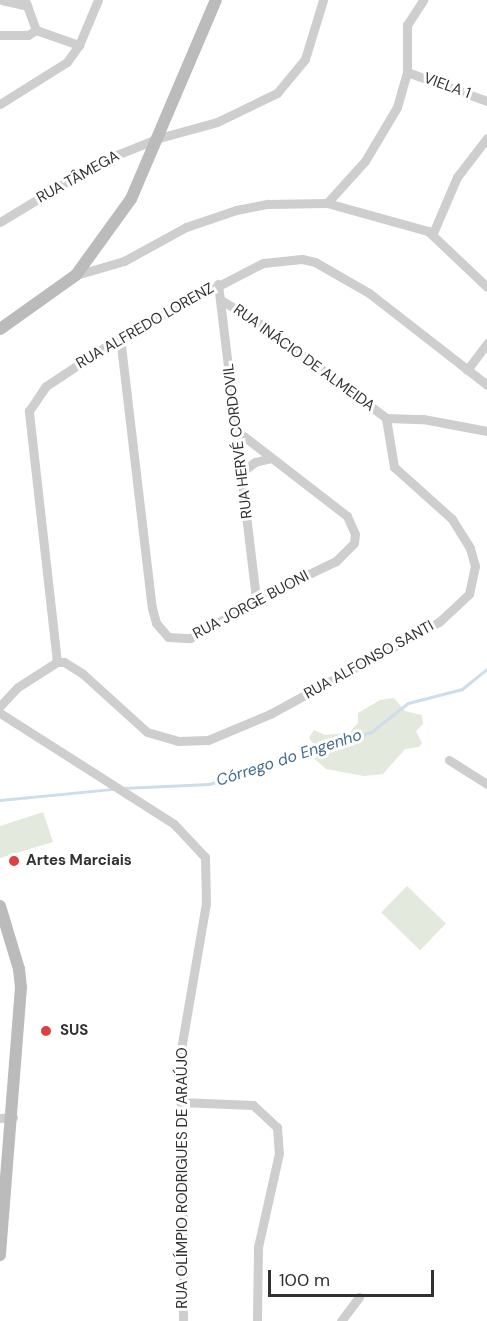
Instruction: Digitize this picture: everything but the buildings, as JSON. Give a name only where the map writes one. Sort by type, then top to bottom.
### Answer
[{"type":"street","points":[[2,0],[26,3],[36,30]]},
{"type":"street","points":[[0,104],[58,69],[79,45],[98,0]]},
{"type":"street","points":[[0,329],[76,275],[131,199],[216,0]]},
{"type":"street","name":"RUA TÂMEGA","points":[[0,222],[99,162],[159,138],[218,122],[277,93],[305,59],[323,0]]},
{"type":"street","points":[[327,203],[381,138],[397,107],[407,72],[407,25],[423,0]]},
{"type":"street","points":[[36,30],[79,45]]},
{"type":"street","points":[[0,35],[28,35],[36,30]]},
{"type":"street","name":"VIELA 1","points":[[407,72],[487,101]]},
{"type":"street","points":[[433,233],[457,177],[487,138]]},
{"type":"street","points":[[76,275],[124,261],[186,227],[236,210],[268,204],[327,203],[433,233],[487,287]]},
{"type":"street","name":"RUA ALFREDO LORENZ","points":[[57,662],[29,411],[46,386],[120,337],[218,284],[263,263],[288,258],[315,262],[369,293],[487,385]]},
{"type":"street","name":"RUA HERVÉ CORDOVIL","points":[[218,284],[256,599]]},
{"type":"street","name":"RUA INÁCIO DE ALMEIDA","points":[[221,300],[265,327],[386,418]]},
{"type":"street","name":"RUA JORGE BUONI","points":[[120,337],[156,623],[168,636],[190,638],[256,599],[336,561],[354,543],[355,534],[347,516],[331,501],[271,458],[237,430]]},
{"type":"street","points":[[467,370],[487,343]]},
{"type":"street","points":[[386,418],[423,419],[487,431]]},
{"type":"street","name":"RUA ALFONSO SANTI","points":[[57,662],[73,665],[147,732],[178,741],[208,740],[270,714],[439,622],[469,594],[475,566],[470,548],[452,519],[394,467],[386,418]]},
{"type":"street","points":[[242,472],[255,462],[271,458]]},
{"type":"street","points":[[0,706],[18,687],[57,662]]},
{"type":"street","name":"RUA OLÍMPIO RODRIGUES DE ARAÚJO","points":[[0,713],[174,824],[199,848],[206,863],[206,903],[182,1044],[180,1102],[183,1321]]},
{"type":"street","points":[[449,760],[487,784]]},
{"type":"street","points":[[0,906],[3,925],[21,987],[6,1118],[0,1255]]},
{"type":"street","points":[[180,1102],[253,1105],[277,1126],[279,1153],[258,1247],[257,1321]]},
{"type":"street","points":[[341,1321],[359,1297]]},
{"type":"shaded area","points":[[394,698],[405,711],[422,715],[423,724],[416,731],[422,743],[419,747],[405,749],[383,774],[364,776],[326,769],[307,752],[314,745],[309,738],[314,730],[325,735],[349,733],[358,723],[358,713],[380,700]]},
{"type":"shaded area","points":[[43,812],[53,842],[0,858],[0,826]]},
{"type":"shaded area","points":[[407,886],[446,924],[420,950],[381,913]]},
{"type":"waterway","name":"Córrego do Engenho","points":[[123,788],[209,784],[371,732],[408,703],[462,689],[487,669]]},
{"type":"waterway","name":"Córrego do Engenho","points":[[0,800],[113,789]]},
{"type":"place","name":"Artes Marciais","points":[[14,861]]},
{"type":"place","name":"SUS","points":[[46,1031]]}]
